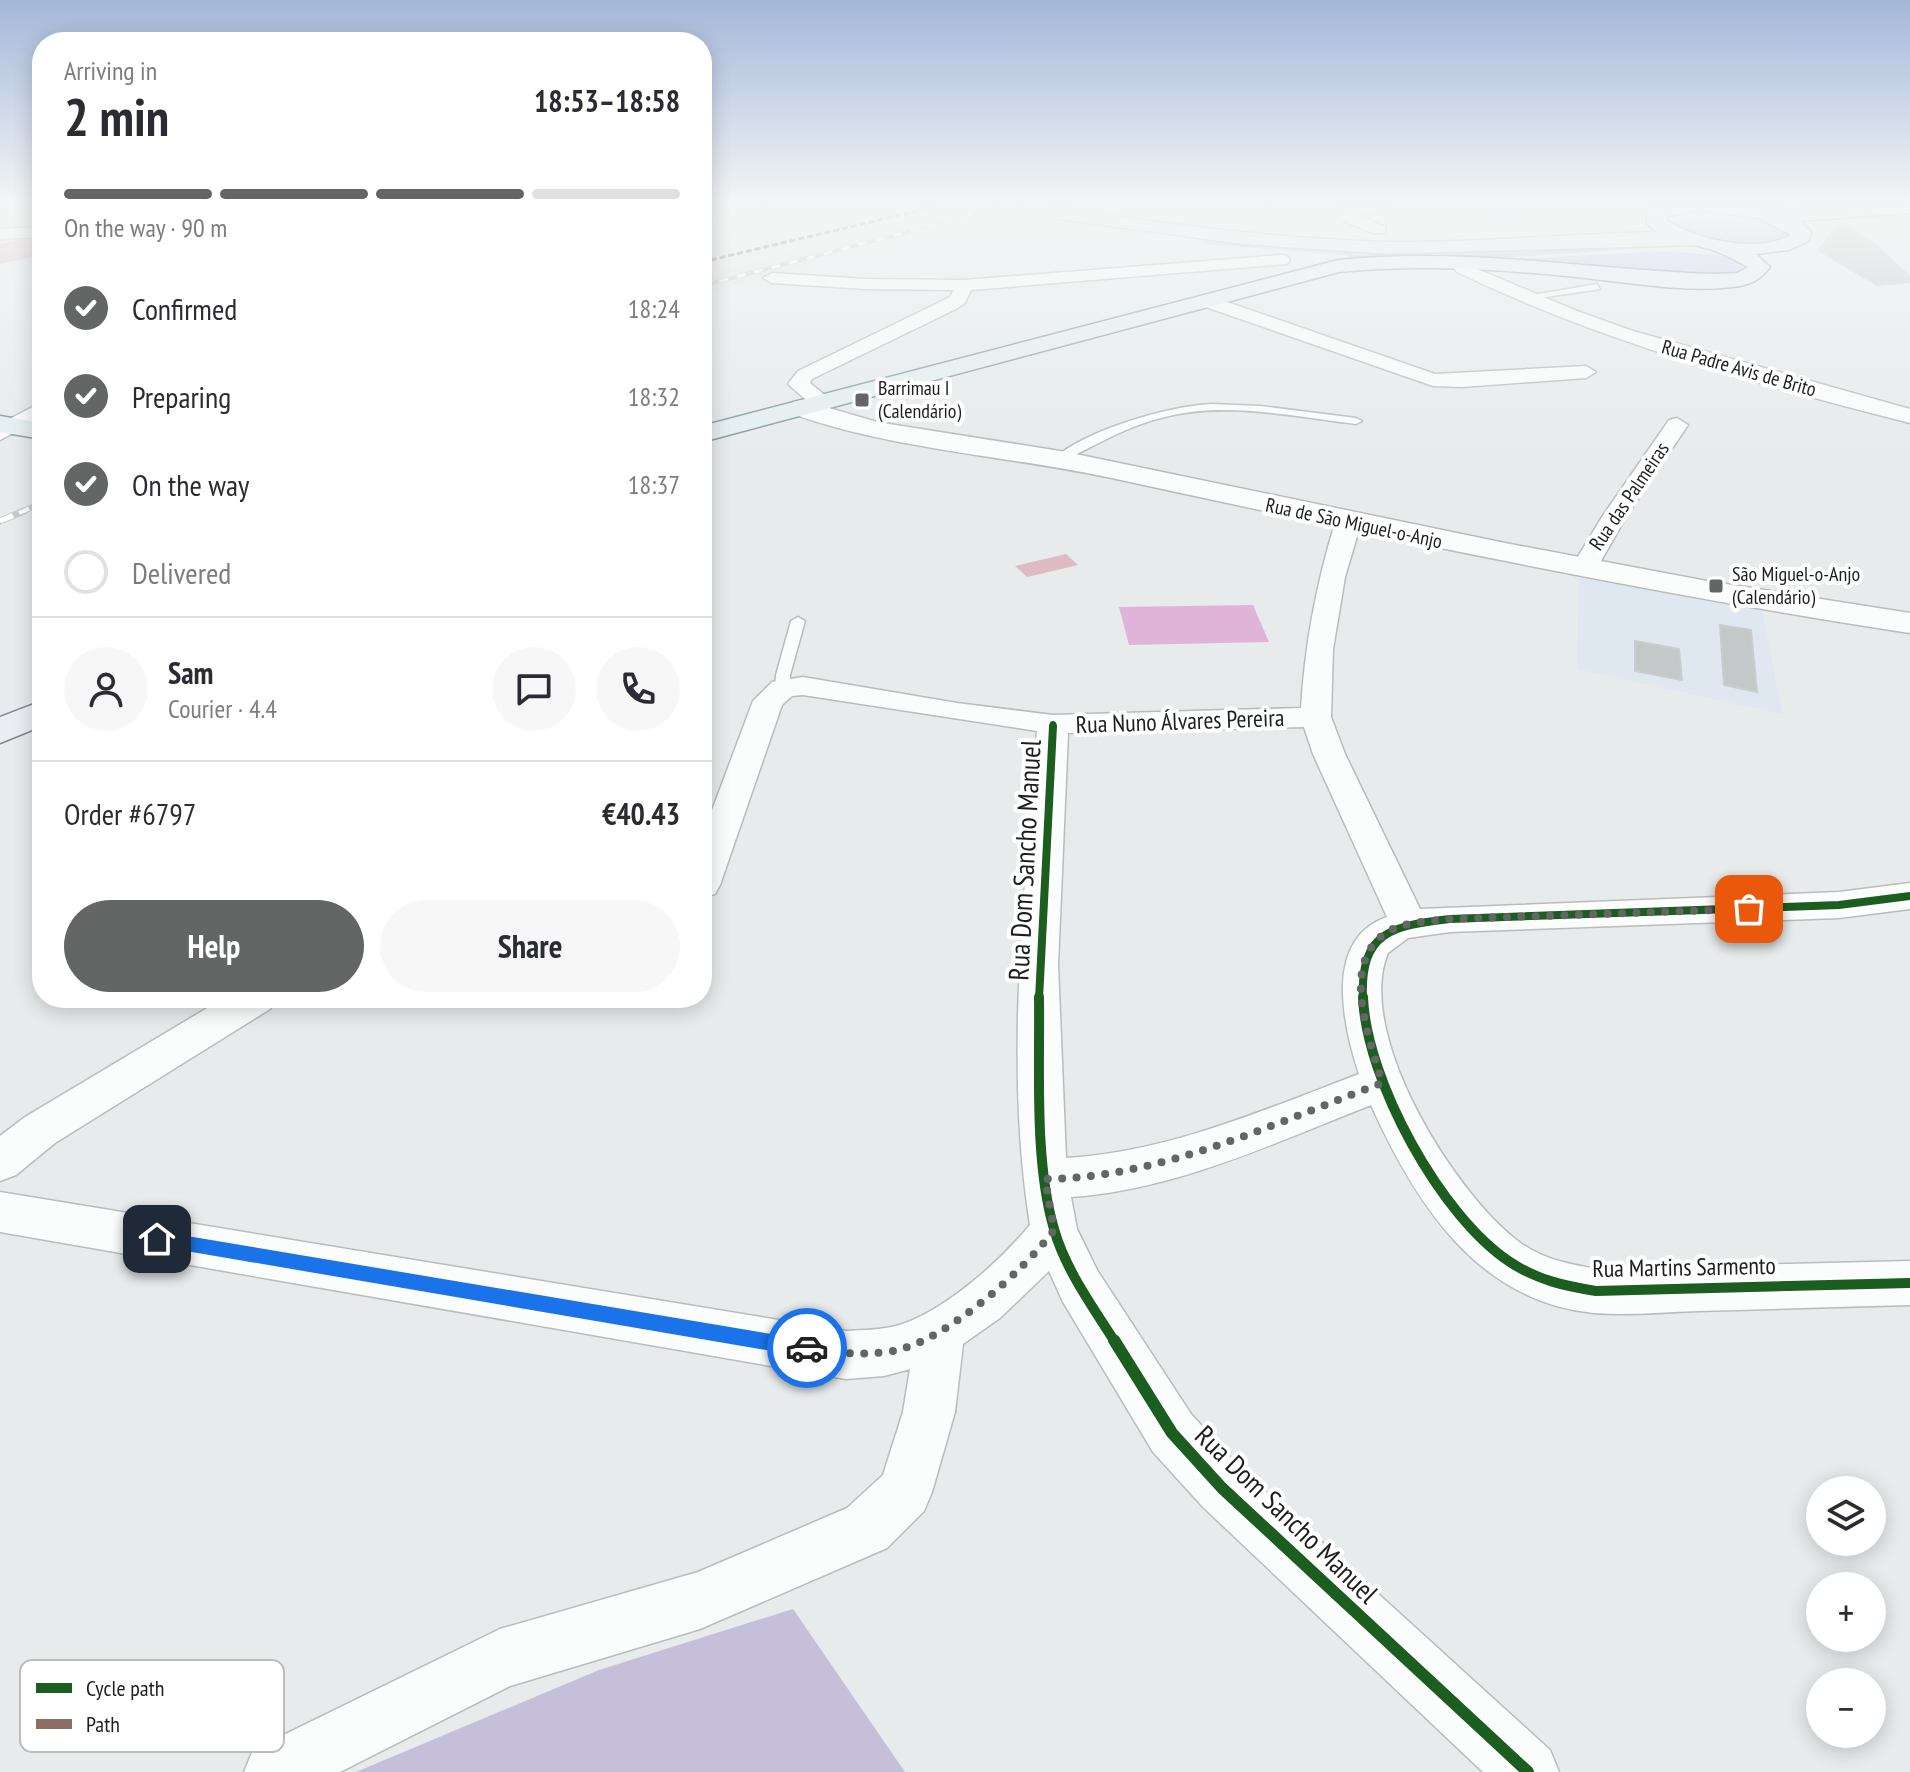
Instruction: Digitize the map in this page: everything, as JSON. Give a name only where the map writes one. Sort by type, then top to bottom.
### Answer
[{"type":"main road","points":[[712,431],[1251,289]]},
{"type":"main road","points":[[1216,299],[1269,289]]},
{"type":"main road","points":[[4,428],[32,430]]},
{"type":"main road","points":[[0,731],[32,717]]},
{"type":"street","points":[[812,405],[798,384],[805,375],[949,305],[959,299],[963,289]]},
{"type":"street","name":"Rua Padre Avis de Brito","points":[[1508,289],[1655,344],[1910,416]]},
{"type":"street","points":[[1514,289],[1526,297]]},
{"type":"street","points":[[1216,299],[1433,380],[1462,381],[1586,372]]},
{"type":"street","name":"Rua de São Miguel-o-Anjo","points":[[812,405],[862,426],[1059,459],[1348,523],[1768,602],[1910,623]]},
{"type":"street","points":[[4,428],[32,414]]},
{"type":"street","name":"Rua das Palmeiras","points":[[1584,568],[1614,517],[1677,425]]},
{"type":"street","points":[[1348,523],[1332,577],[1319,649],[1316,717],[1329,754],[1409,924]]},
{"type":"street","name":"Rua Nuno Álvares Pereira","points":[[783,688],[803,686],[957,712],[1053,724],[1316,717]]},
{"type":"street","points":[[712,857],[768,701],[783,688]]},
{"type":"street","name":"Rua Dom Sancho Manuel","points":[[1053,724],[1039,965],[1040,1099],[1045,1179],[1054,1230],[1080,1286],[1172,1433],[1222,1488],[1528,1772]]},
{"type":"street","name":"Rua Martins Sarmento","points":[[1910,896],[1839,905],[1450,919],[1409,924],[1384,934],[1368,953],[1362,980],[1363,1012],[1382,1083],[1409,1136],[1460,1214],[1488,1245],[1521,1270],[1558,1284],[1596,1291],[1910,1283]]},
{"type":"street","points":[[0,1162],[40,1130],[240,1008]]},
{"type":"street","points":[[1045,1179],[1084,1179],[1175,1159],[1382,1083]]},
{"type":"street","points":[[0,1212],[846,1355],[896,1350],[940,1332],[1035,1255],[1054,1230]]},
{"type":"street","points":[[275,1772],[500,1659],[700,1600],[867,1528],[905,1492],[929,1412],[940,1332]]},
{"type":"lane","points":[[1526,297],[1585,289]]},
{"type":"lane","points":[[1059,459],[1164,413],[1186,409],[1247,410],[1356,421]]},
{"type":"lane","points":[[783,688],[783,675],[798,621]]},
{"type":"shaded area","points":[[1066,554],[1078,565],[1027,577],[1015,566]]},
{"type":"shaded area","points":[[1579,574],[1754,607],[1763,614],[1782,714],[1577,669]]},
{"type":"shaded area","points":[[1253,605],[1269,642],[1129,645],[1119,607]]},
{"type":"shaded area","points":[[793,1609],[905,1772],[356,1772],[599,1670]]},
{"type":"building","points":[[1720,625],[1751,630],[1757,692],[1724,685]]},
{"type":"building","points":[[1635,641],[1679,649],[1682,680],[1635,671]]},
{"type":"railway","points":[[19,513],[32,507]]},
{"type":"railway","points":[[0,521],[24,511]]},
{"type":"cycle path","points":[[1053,724],[1039,965],[1040,1099],[1045,1179],[1054,1230],[1080,1286],[1172,1433],[1222,1488],[1528,1772]]},
{"type":"cycle path","points":[[1910,896],[1839,905],[1450,919],[1417,923],[1385,933],[1372,946],[1365,962],[1362,982],[1371,1046],[1382,1081],[1406,1132],[1437,1182],[1472,1228],[1503,1258],[1530,1274],[1557,1284],[1596,1291],[1910,1283]]},
{"type":"way so far","points":[[807,1348],[846,1355],[896,1350],[940,1332],[1035,1255],[1054,1230],[1045,1179],[1084,1179],[1175,1159],[1382,1083],[1363,1012],[1362,980],[1368,953],[1384,934],[1409,924],[1450,919],[1749,909]]},
{"type":"place","name":"Barrimau I (Calendário)","points":[[862,400]]},
{"type":"place","name":"São Miguel-o-Anjo (Calendário)","points":[[1716,586]]},
{"type":"route","points":[[157,1239],[807,1348]]}]
